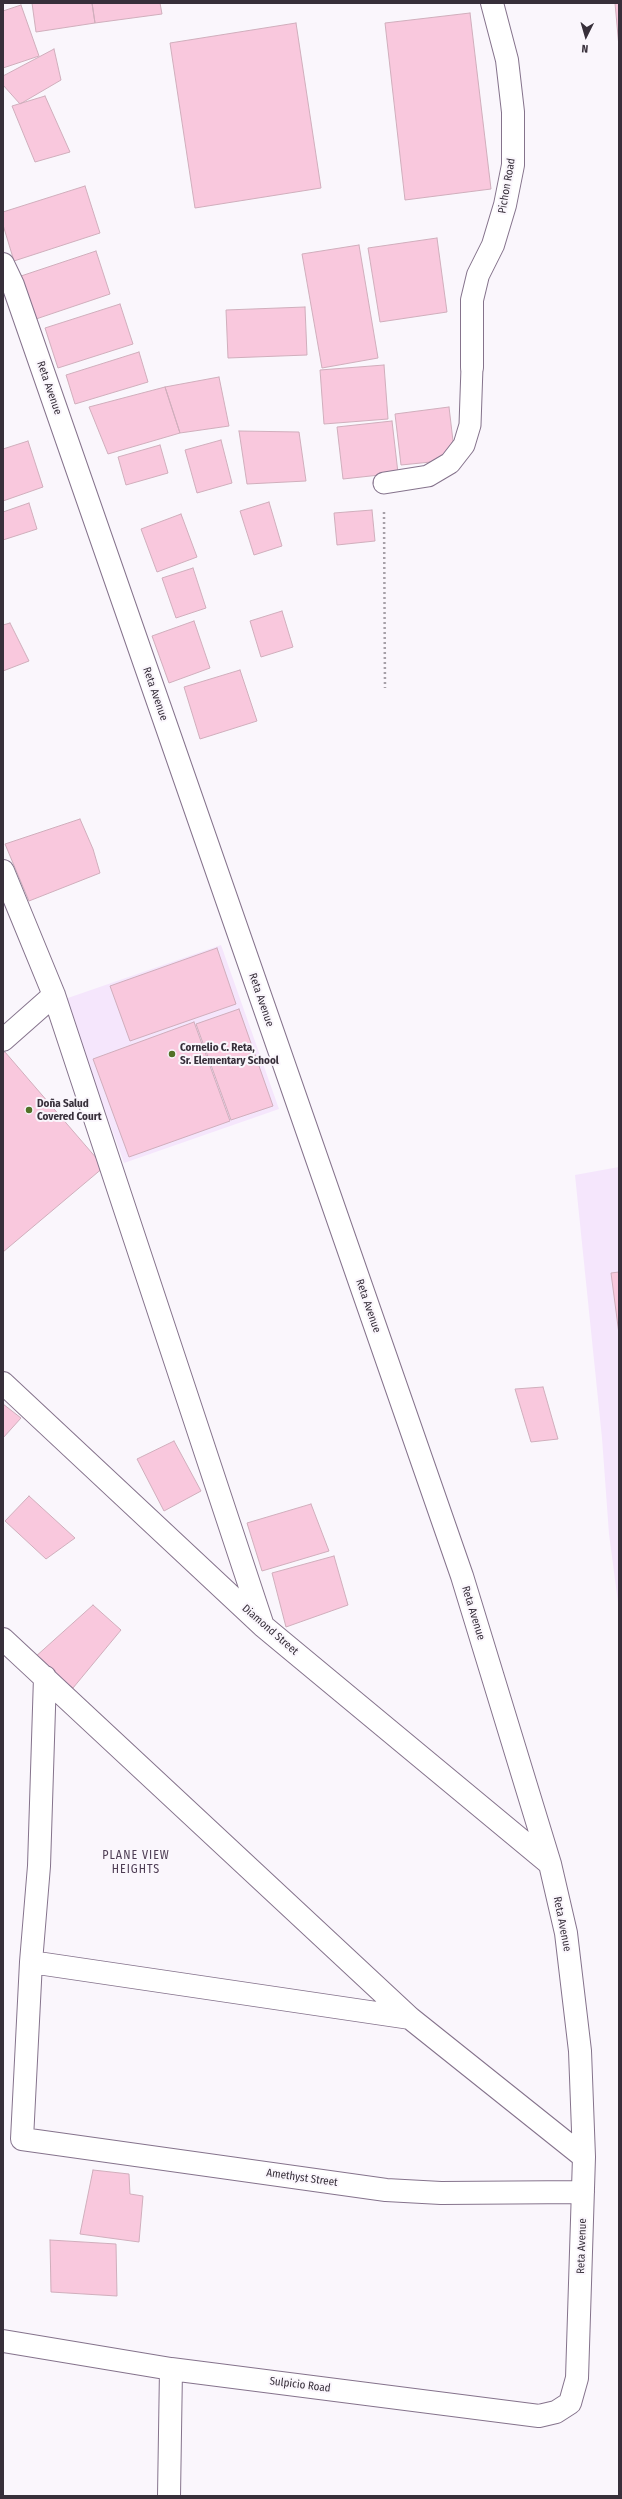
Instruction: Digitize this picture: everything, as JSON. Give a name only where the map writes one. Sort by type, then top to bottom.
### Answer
[{"type":"street","name":"Pichon Road","points":[[472,367],[472,300],[478,275],[495,238],[505,205],[512,165],[513,112],[507,60],[492,3]]},
{"type":"street","name":"Reta Avenue","points":[[3,264],[13,285],[462,1576],[550,1864],[566,1933],[579,2043],[584,2157],[577,2378]]},
{"type":"street","points":[[3,871],[54,995],[263,1626]]},
{"type":"street","points":[[3,1040],[54,995]]},
{"type":"street","name":"Diamond Street","points":[[3,1383],[263,1626],[550,1864]]},
{"type":"street","points":[[3,1639],[410,2018],[584,2157]]},
{"type":"street","points":[[45,1677],[39,1866],[31,1962],[410,2018]]},
{"type":"street","name":"Amethyst Street","points":[[31,1962],[22,2139],[386,2190],[449,2193],[583,2192]]},
{"type":"street","name":"Sulpicio Road","points":[[3,2341],[171,2369],[539,2416],[556,2412],[570,2403],[577,2378]]},
{"type":"street","points":[[169,2496],[171,2369]]},
{"type":"lane","points":[[384,483],[428,476],[450,463],[464,445],[470,425],[472,367]]},
{"type":"path","points":[[384,483],[385,688]]},
{"type":"shaded area","name":"Cornelio C. Reta, Sr. Elementary School","points":[[221,945],[279,1109],[124,1163],[65,999]]},
{"type":"shaded area","points":[[619,1167],[619,1610],[609,1534],[602,1438],[575,1175]]},
{"type":"building","points":[[32,3],[92,3],[95,23],[36,32]]},
{"type":"building","points":[[92,3],[160,3],[162,14],[95,23]]},
{"type":"building","points":[[615,3],[619,3],[619,47]]},
{"type":"building","points":[[21,5],[39,56],[3,68],[3,11]]},
{"type":"building","points":[[470,13],[491,189],[405,200],[385,23]]},
{"type":"building","points":[[296,23],[321,188],[195,208],[170,43]]},
{"type":"building","points":[[54,49],[61,80],[20,104],[3,85],[3,76]]},
{"type":"building","points":[[45,96],[70,152],[35,162],[12,106]]},
{"type":"building","points":[[85,186],[100,233],[14,261],[3,225],[3,212]]},
{"type":"building","points":[[437,238],[447,312],[380,322],[368,248]]},
{"type":"building","points":[[359,245],[378,358],[322,368],[302,254]]},
{"type":"building","points":[[96,251],[110,294],[36,319],[21,276]]},
{"type":"building","points":[[120,304],[133,344],[58,368],[45,328]]},
{"type":"building","points":[[305,307],[307,355],[228,358],[226,310]]},
{"type":"building","points":[[139,352],[148,382],[75,404],[66,375]]},
{"type":"building","points":[[384,365],[388,419],[324,424],[320,370]]},
{"type":"building","points":[[219,377],[229,426],[180,433],[165,387]]},
{"type":"building","points":[[165,387],[180,433],[108,454],[89,407]]},
{"type":"building","points":[[449,407],[453,441],[441,461],[401,465],[395,414]]},
{"type":"building","points":[[392,421],[398,473],[343,479],[337,427]]},
{"type":"building","points":[[239,431],[299,432],[306,481],[247,484]]},
{"type":"building","points":[[221,440],[232,483],[197,493],[185,450]]},
{"type":"building","points":[[28,441],[43,487],[3,501],[3,449]]},
{"type":"building","points":[[160,445],[168,473],[126,485],[118,457]]},
{"type":"building","points":[[269,502],[282,546],[254,555],[240,511]]},
{"type":"building","points":[[29,503],[37,529],[3,540],[3,512]]},
{"type":"building","points":[[372,510],[375,541],[337,545],[334,513]]},
{"type":"building","points":[[181,514],[197,557],[157,572],[141,529]]},
{"type":"building","points":[[193,568],[206,608],[176,618],[162,578]]},
{"type":"building","points":[[282,611],[293,647],[261,657],[250,621]]},
{"type":"building","points":[[194,621],[210,668],[169,683],[152,636]]},
{"type":"building","points":[[10,623],[29,661],[3,671],[3,625]]},
{"type":"building","points":[[240,670],[257,721],[200,739],[184,687]]},
{"type":"building","points":[[80,819],[93,849],[100,873],[29,901],[5,844]]},
{"type":"building","points":[[217,948],[236,1004],[130,1041],[110,986]]},
{"type":"building","points":[[239,1009],[273,1106],[231,1120],[196,1024]]},
{"type":"building","points":[[194,1022],[230,1121],[129,1157],[93,1059]]},
{"type":"building","name":"Doña Salud Covered Court","points":[[5,1052],[104,1167],[3,1252],[3,1053]]},
{"type":"building","points":[[619,1272],[619,1334],[611,1273]]},
{"type":"building","points":[[543,1387],[558,1439],[531,1442],[515,1389]]},
{"type":"building","points":[[3,1404],[21,1418],[3,1438]]},
{"type":"building","points":[[174,1441],[201,1491],[164,1511],[137,1459]]},
{"type":"building","points":[[29,1496],[75,1538],[46,1559],[5,1521]]},
{"type":"building","points":[[311,1504],[329,1551],[262,1571],[247,1523]]},
{"type":"building","points":[[334,1556],[348,1605],[286,1627],[272,1573]]},
{"type":"building","points":[[93,1605],[121,1630],[73,1688],[34,1658]]},
{"type":"building","points":[[93,2170],[129,2174],[130,2194],[143,2196],[139,2242],[80,2234]]},
{"type":"building","points":[[50,2240],[116,2244],[117,2296],[51,2292]]},
{"type":"place","name":"Cornelio C. Reta, Sr. Elementary School","points":[[172,1054]]},
{"type":"place","name":"Doña Salud Covered Court","points":[[29,1110]]},
{"type":"district","name":"PLANE VIEW HEIGHTS","points":[[136,1863]]}]
